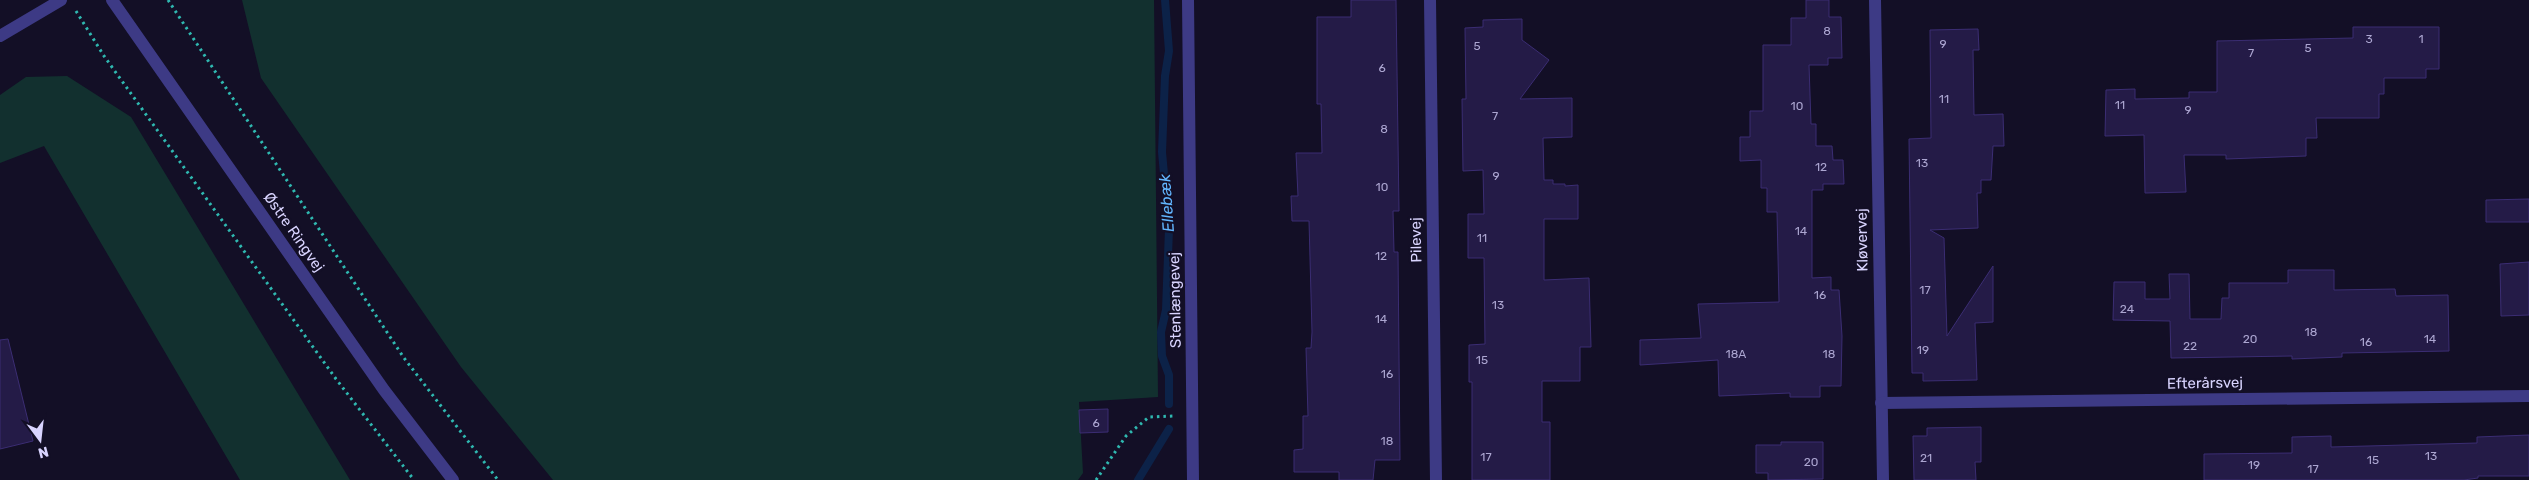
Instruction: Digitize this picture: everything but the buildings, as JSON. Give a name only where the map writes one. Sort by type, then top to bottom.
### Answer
[{"type":"street","points":[[0,36],[61,0]]},
{"type":"street","name":"Østre Ringvej","points":[[112,0],[384,390],[454,480]]},
{"type":"street","name":"Stenlængevej","points":[[1188,0],[1193,480]]},
{"type":"street","name":"Pilevej","points":[[1430,0],[1436,480]]},
{"type":"street","name":"Kløvervej","points":[[1875,0],[1883,480]]},
{"type":"street","name":"Efterårsvej","points":[[1881,403],[2529,396]]},
{"type":"path","points":[[168,0],[404,358],[498,480]]},
{"type":"path","points":[[74,8],[104,56],[336,380],[414,480]]},
{"type":"path","points":[[1096,480],[1126,436],[1149,417],[1193,416]]},
{"type":"green space","points":[[242,0],[1154,0],[1158,397],[1079,402],[1083,473],[1078,480],[553,480],[461,367],[261,78]]},
{"type":"green space","points":[[67,76],[131,117],[350,480],[240,480],[44,146],[0,163],[0,95],[26,77]]},
{"type":"waterway","name":"Ellebæk","points":[[1165,0],[1169,51],[1165,76],[1162,152],[1169,229],[1166,310],[1161,332],[1162,356],[1169,375],[1169,404]]},
{"type":"waterway","name":"Ellebæk","points":[[1138,480],[1169,429]]}]
